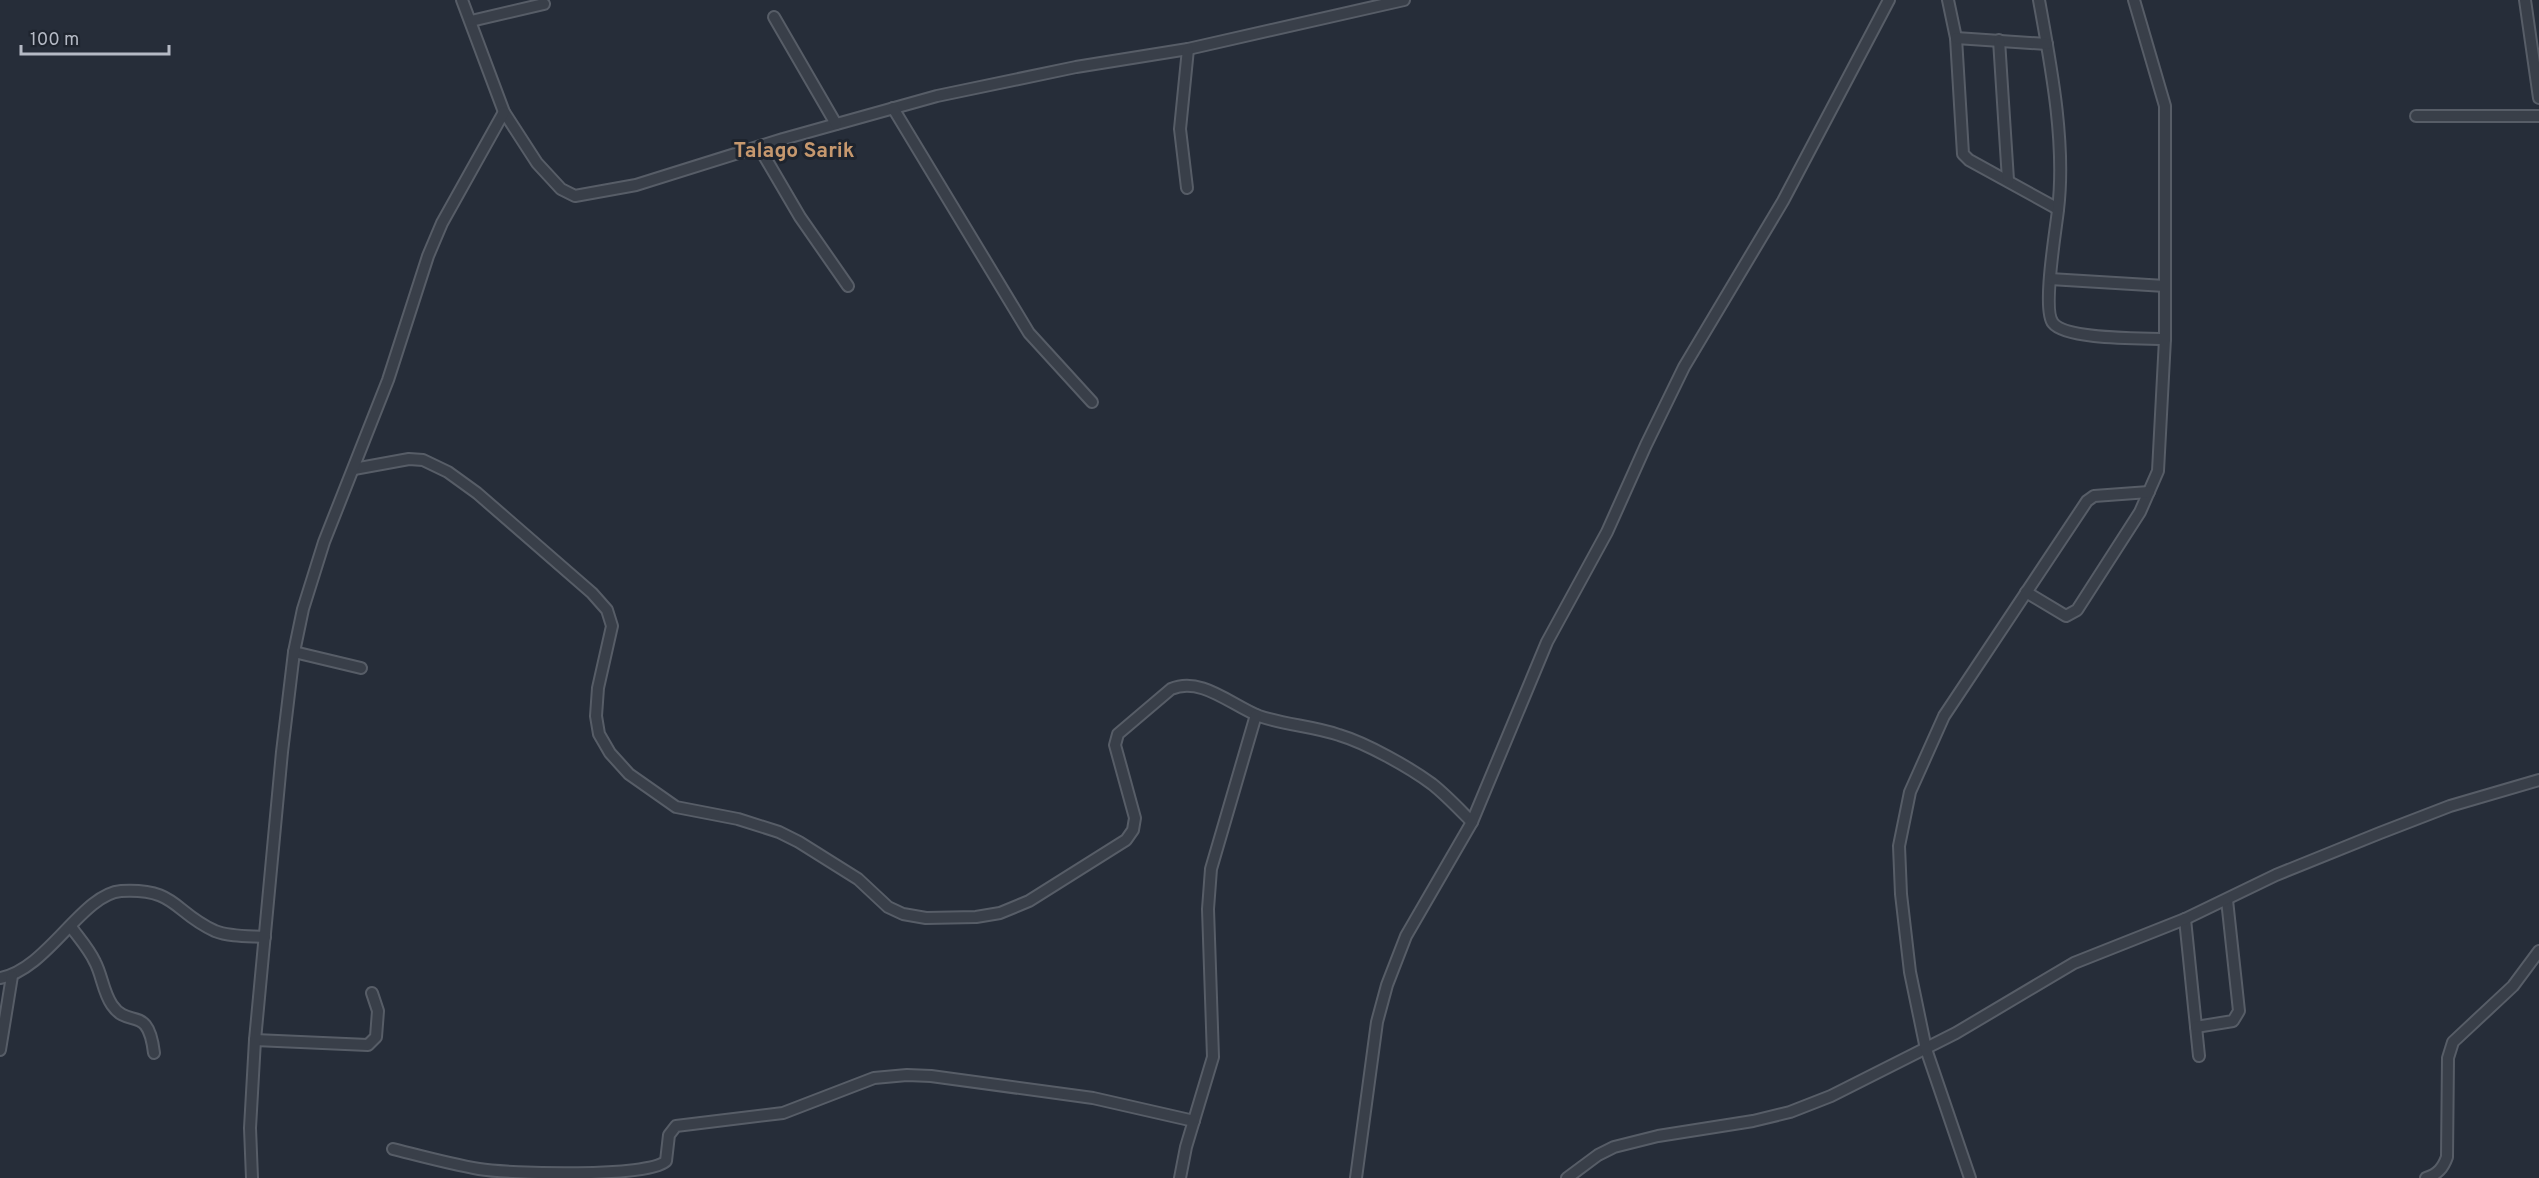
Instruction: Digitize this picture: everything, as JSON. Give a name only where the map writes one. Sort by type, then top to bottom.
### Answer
[{"type":"street","points":[[462,0],[504,112],[537,163],[561,189],[575,196],[636,185],[937,96],[1076,67],[1188,49],[1404,0]]},
{"type":"street","points":[[1356,1178],[1377,1022],[1387,985],[1406,936],[1472,822],[1547,642],[1607,531],[1684,367],[1783,201],[1889,0]]},
{"type":"street","points":[[1948,0],[1956,38],[1962,151],[1969,160],[2058,209]]},
{"type":"street","points":[[2039,0],[2047,44],[2058,144],[2058,209],[2050,279],[2051,319],[2057,327],[2096,337],[2165,339]]},
{"type":"street","points":[[2026,592],[2066,616],[2077,610],[2140,512],[2158,471],[2165,339],[2165,106],[2134,0]]},
{"type":"street","points":[[2525,0],[2539,98]]},
{"type":"street","points":[[471,21],[544,4]]},
{"type":"street","points":[[774,17],[836,124]]},
{"type":"street","points":[[1956,38],[2047,44]]},
{"type":"street","points":[[2000,40],[2008,180]]},
{"type":"street","points":[[1186,188],[1180,129],[1188,49]]},
{"type":"street","points":[[893,108],[1029,333],[1092,402]]},
{"type":"street","points":[[252,1178],[250,1128],[255,1040],[282,752],[294,652],[303,609],[321,553],[354,469],[442,223],[504,112]]},
{"type":"street","points":[[2416,116],[2539,116]]},
{"type":"street","points":[[759,147],[801,217],[848,285]]},
{"type":"street","points":[[2050,279],[2164,285]]},
{"type":"street","points":[[354,469],[409,459],[423,460],[448,472],[477,493],[592,593],[607,610],[612,626],[598,688],[596,716],[599,734],[610,753],[629,774],[676,807],[738,819],[779,832],[799,842],[850,874],[888,907],[903,915],[956,918],[1000,913],[1029,900],[1126,840],[1133,830],[1135,819],[1121,775],[1115,745],[1118,734],[1171,689],[1180,685],[1196,685],[1256,715],[1276,722],[1318,729],[1351,739],[1423,778],[1472,822]]},
{"type":"street","points":[[1970,1178],[1926,1049],[1910,972],[1901,894],[1899,846],[1910,792],[1944,716],[2087,501],[2094,496],[2149,492]]},
{"type":"street","points":[[294,652],[361,668]]},
{"type":"street","points":[[1180,1178],[1213,1057],[1208,909],[1211,869],[1256,715]]},
{"type":"street","points":[[1567,1178],[1598,1155],[1614,1147],[1658,1136],[1753,1121],[1790,1112],[1839,1092],[1926,1049],[2074,963],[2185,919],[2276,875],[2450,806],[2539,780]]},
{"type":"street","points":[[0,978],[12,976],[71,927],[96,901],[107,894],[118,891],[154,892],[174,902],[200,922],[219,932],[265,937]]},
{"type":"street","points":[[2196,1027],[2233,1021],[2240,1011],[2227,900]]},
{"type":"street","points":[[2185,919],[2199,1056]]},
{"type":"street","points":[[71,927],[95,961],[108,999],[114,1008],[148,1026],[154,1053]]},
{"type":"street","points":[[2426,1178],[2433,1176],[2443,1167],[2447,1157],[2448,1058],[2453,1042],[2513,986],[2539,951]]},
{"type":"street","points":[[0,1050],[12,976]]},
{"type":"street","points":[[255,1040],[368,1045],[376,1037],[378,1011],[372,993]]},
{"type":"street","points":[[393,1149],[480,1169],[591,1177],[658,1168],[666,1161],[669,1135],[676,1126],[783,1113],[860,1083],[887,1076],[931,1076],[1093,1098],[1194,1120]]},
{"type":"district","name":"Talago Sarik","points":[[794,150]]}]
